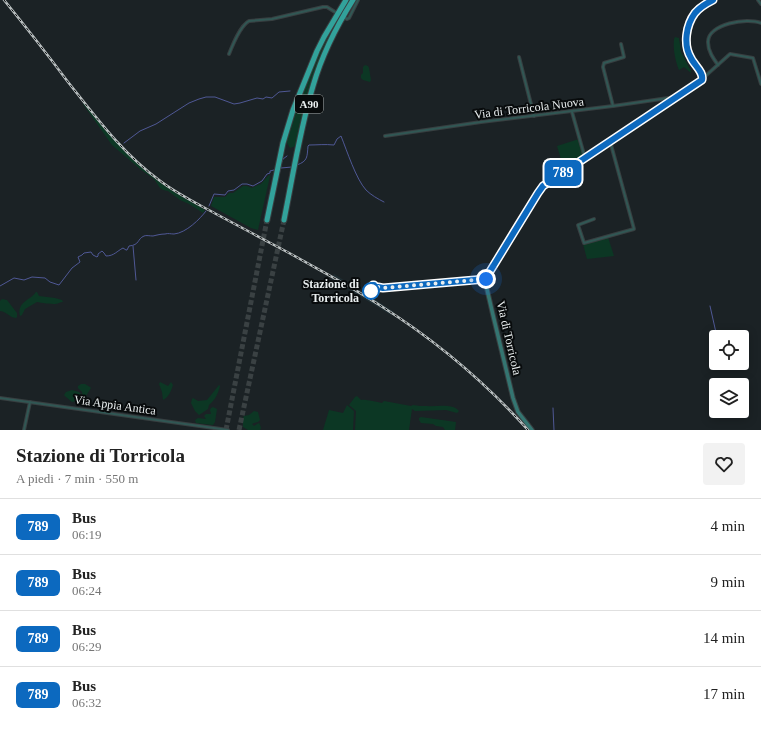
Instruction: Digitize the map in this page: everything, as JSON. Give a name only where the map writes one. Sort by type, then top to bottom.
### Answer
[{"type":"highway","name":"A90","points":[[267,220],[283,143],[293,110],[317,51],[346,0]]},
{"type":"highway","name":"A90","points":[[284,220],[313,86],[330,41],[353,0]]},
{"type":"street","points":[[345,18],[349,18],[358,0]]},
{"type":"street","points":[[702,79],[701,73],[690,58],[686,36],[695,13],[713,0]]},
{"type":"street","points":[[758,0],[761,4]]},
{"type":"street","points":[[228,54],[242,27],[249,21],[272,18],[323,7],[327,7],[335,12]]},
{"type":"street","points":[[718,65],[710,53],[708,44],[710,36],[714,31],[720,27],[740,21],[761,23]]},
{"type":"street","points":[[612,106],[603,66],[605,63],[624,58],[621,44]]},
{"type":"street","points":[[378,287],[374,292],[369,289],[373,284],[383,288],[486,279],[541,189],[549,182],[699,82],[730,54],[752,57],[759,74],[760,84]]},
{"type":"street","points":[[519,57],[534,116]]},
{"type":"street","name":"Via di Torricola Nuova","points":[[384,136],[677,97]]},
{"type":"street","points":[[572,112],[585,158]]},
{"type":"street","points":[[594,220],[578,225],[584,243],[634,229],[610,141]]},
{"type":"street","name":"Via di Torricola","points":[[486,279],[487,290],[514,400],[518,412],[532,430]]},
{"type":"street","name":"Via Appia Antica","points":[[0,398],[228,430]]},
{"type":"street","points":[[24,430],[30,402]]},
{"type":"shaded area","points":[[334,274],[366,294],[368,291],[371,293],[370,296],[394,312],[391,315],[331,279]]},
{"type":"green space","points":[[337,17],[340,18],[332,33],[296,146],[290,148],[286,141],[292,117],[323,42]]},
{"type":"green space","points":[[675,37],[679,38],[681,52],[691,73],[684,67],[679,70],[674,51]]},
{"type":"green space","points":[[365,65],[369,68],[370,82],[361,78],[363,67]]},
{"type":"green space","points":[[84,103],[113,139],[135,161],[158,181],[205,210],[203,213],[180,200],[168,191],[160,188],[154,179],[112,145],[83,104]]},
{"type":"green space","points":[[579,139],[584,158],[564,169],[557,146]]},
{"type":"green space","points":[[270,175],[258,230],[251,228],[211,206],[214,197],[225,197],[229,193],[233,193],[243,186],[252,188],[261,184]]},
{"type":"green space","points":[[608,237],[614,256],[587,259],[583,244]]},
{"type":"green space","points":[[36,292],[39,296],[55,298],[62,300],[63,302],[55,304],[37,302],[25,309],[20,316],[20,307],[22,304]]},
{"type":"green space","points":[[2,299],[7,300],[17,313],[16,318],[0,311],[0,301]]},
{"type":"green space","points":[[160,382],[168,386],[171,382],[173,385],[171,392],[163,400],[159,384]]},
{"type":"green space","points":[[81,384],[85,384],[91,388],[83,400],[82,392],[78,388]]},
{"type":"green space","points":[[219,385],[217,394],[209,405],[208,409],[199,415],[191,403],[192,399],[193,398],[198,401],[207,400]]},
{"type":"green space","points":[[72,390],[81,394],[76,401],[72,402],[64,395],[66,392]]},
{"type":"green space","points":[[357,396],[361,400],[382,403],[384,401],[411,406],[448,406],[459,411],[457,413],[446,410],[415,411],[412,409],[409,430],[355,430],[356,411],[349,405]]},
{"type":"green space","points":[[347,405],[354,411],[353,430],[323,430],[329,410],[343,413]]},
{"type":"green space","points":[[213,407],[217,409],[215,422],[213,425],[196,423],[195,420],[198,418],[206,419],[204,416],[206,414],[211,414],[210,410]]},
{"type":"green space","points":[[254,411],[258,412],[260,420],[252,424],[254,426],[259,423],[261,429],[248,430],[243,427],[243,418]]},
{"type":"green space","points":[[421,417],[456,422],[455,430],[445,430],[443,427],[433,424],[421,423],[419,418]]},
{"type":"waterway","points":[[124,143],[140,131],[156,124],[189,103],[199,99],[215,97],[234,104],[257,98],[272,98],[279,92],[290,91]]},
{"type":"waterway","points":[[297,165],[305,160],[309,145],[334,145],[337,139],[341,136],[362,185],[370,194],[384,202]]},
{"type":"waterway","points":[[281,164],[283,159],[287,156]]},
{"type":"waterway","points":[[279,174],[281,167]]},
{"type":"waterway","points":[[281,168],[292,167]]},
{"type":"waterway","points":[[209,206],[214,194],[225,195],[228,191],[234,190],[242,184],[253,186],[262,181],[267,174],[270,173],[270,171],[274,170]]},
{"type":"waterway","points":[[0,286],[14,278],[24,280],[32,277],[45,278],[50,282],[59,285],[72,268],[80,262],[78,257],[84,253],[91,252],[97,257],[102,251],[106,256],[109,256],[123,248],[127,250],[129,246],[137,243],[142,237],[145,236],[179,233],[192,225],[206,211]]},
{"type":"waterway","points":[[133,246],[136,280]]},
{"type":"waterway","points":[[710,306],[715,330]]},
{"type":"waterway","points":[[553,408],[554,430]]},
{"type":"tunnel","points":[[226,430],[267,220]]},
{"type":"tunnel","points":[[239,430],[284,220]]},
{"type":"railway","points":[[4,0],[99,121],[121,146],[146,169],[166,185],[195,203],[336,279],[401,319],[459,363],[512,412],[528,430]]},
{"type":"bus line","name":"789","points":[[374,285],[369,289],[374,292],[378,287],[383,288],[486,279],[543,186],[702,80],[701,73],[690,58],[686,36],[695,13],[713,0]]},
{"type":"place","name":"Stazione di Torricola","points":[[371,291]]},
{"type":"route","points":[[371,291],[369,289],[370,288],[376,290],[378,287],[383,288],[486,279]]}]
